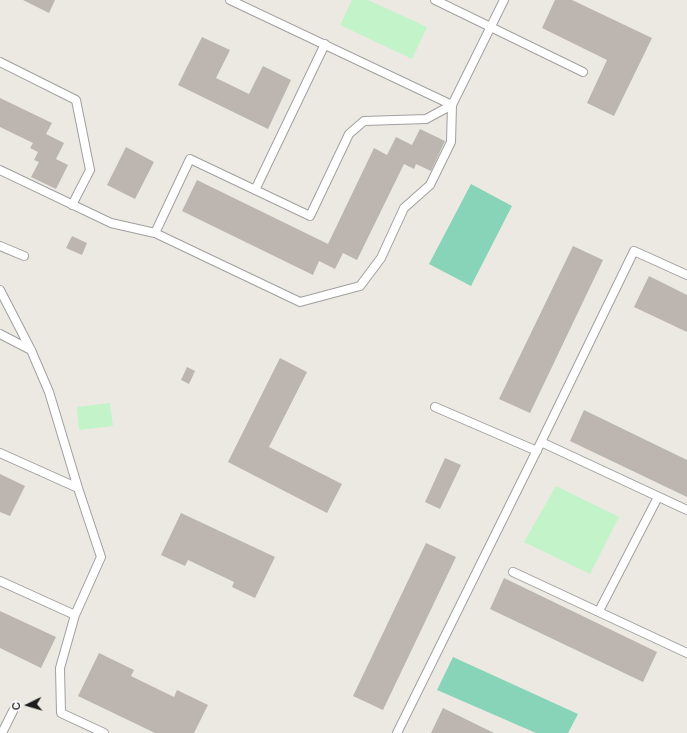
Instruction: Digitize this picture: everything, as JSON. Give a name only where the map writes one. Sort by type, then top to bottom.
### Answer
[{"type":"lane","points":[[230,0],[452,105]]},
{"type":"lane","points":[[435,0],[583,72]]},
{"type":"lane","points":[[0,170],[110,223],[155,233],[300,302],[360,286],[381,258],[404,208],[430,184],[451,142],[452,105],[504,0]]},
{"type":"lane","points":[[255,190],[325,44]]},
{"type":"lane","points":[[0,62],[76,100],[90,170],[72,205]]},
{"type":"lane","points":[[155,233],[190,159],[310,216],[349,134],[364,121],[426,119],[452,105]]},
{"type":"lane","points":[[0,246],[24,256]]},
{"type":"lane","points":[[397,733],[537,451],[634,251],[687,275]]},
{"type":"lane","points":[[0,290],[31,350],[49,392],[101,557],[74,615],[60,668],[61,713],[104,733]]},
{"type":"lane","points":[[0,334],[31,350]]},
{"type":"lane","points":[[435,407],[537,451]]},
{"type":"lane","points":[[541,442],[687,510]]},
{"type":"lane","points":[[0,453],[78,488]]},
{"type":"lane","points":[[599,611],[658,497]]},
{"type":"lane","points":[[513,572],[687,653]]},
{"type":"lane","points":[[0,581],[74,615]]},
{"type":"lane","points":[[2,733],[13,711]]},
{"type":"green space","points":[[352,0],[368,0],[427,27],[412,59],[340,25]]},
{"type":"green space","points":[[471,184],[512,206],[471,286],[429,264]]},
{"type":"green space","points":[[110,403],[113,426],[79,430],[77,407]]},
{"type":"green space","points":[[556,486],[619,517],[590,574],[524,542]]},
{"type":"green space","points":[[453,657],[578,714],[568,733],[536,733],[437,690]]},
{"type":"building","points":[[23,0],[55,0],[49,13]]},
{"type":"building","points":[[555,0],[572,0],[652,38],[614,116],[587,103],[607,60],[542,28]]},
{"type":"building","points":[[202,37],[230,50],[216,78],[249,94],[263,66],[291,80],[268,129],[178,85]]},
{"type":"building","points":[[0,98],[52,123],[46,134],[64,143],[56,159],[68,165],[56,189],[31,177],[39,162],[34,160],[38,152],[30,148],[33,143],[0,127]]},
{"type":"building","points":[[420,129],[445,141],[431,171],[416,164],[414,169],[404,164],[357,260],[343,253],[335,269],[319,261],[313,275],[182,211],[197,180],[328,244],[374,148],[387,155],[396,137],[412,145]]},
{"type":"building","points":[[126,147],[154,162],[135,199],[107,185]]},
{"type":"building","points":[[72,236],[87,243],[82,255],[66,248]]},
{"type":"building","points":[[573,246],[603,260],[530,413],[499,399]]},
{"type":"building","points":[[649,276],[687,295],[687,332],[634,307]]},
{"type":"building","points":[[280,358],[307,372],[269,447],[342,484],[327,513],[228,462]]},
{"type":"building","points":[[187,367],[195,371],[189,384],[181,380]]},
{"type":"building","points":[[584,410],[687,460],[687,497],[570,441]]},
{"type":"building","points":[[445,458],[461,465],[440,509],[425,502]]},
{"type":"building","points":[[0,474],[25,486],[10,516],[0,512]]},
{"type":"building","points":[[181,513],[275,557],[255,598],[232,587],[234,582],[188,560],[185,566],[161,555]]},
{"type":"building","points":[[426,543],[456,557],[383,710],[353,696]]},
{"type":"building","points":[[504,578],[657,652],[643,682],[490,609]]},
{"type":"building","points":[[0,611],[56,637],[41,668],[0,648]]},
{"type":"building","points":[[99,653],[134,670],[131,676],[174,697],[177,690],[208,705],[194,733],[155,733],[78,696]]},
{"type":"building","points":[[443,708],[494,733],[431,733]]}]
